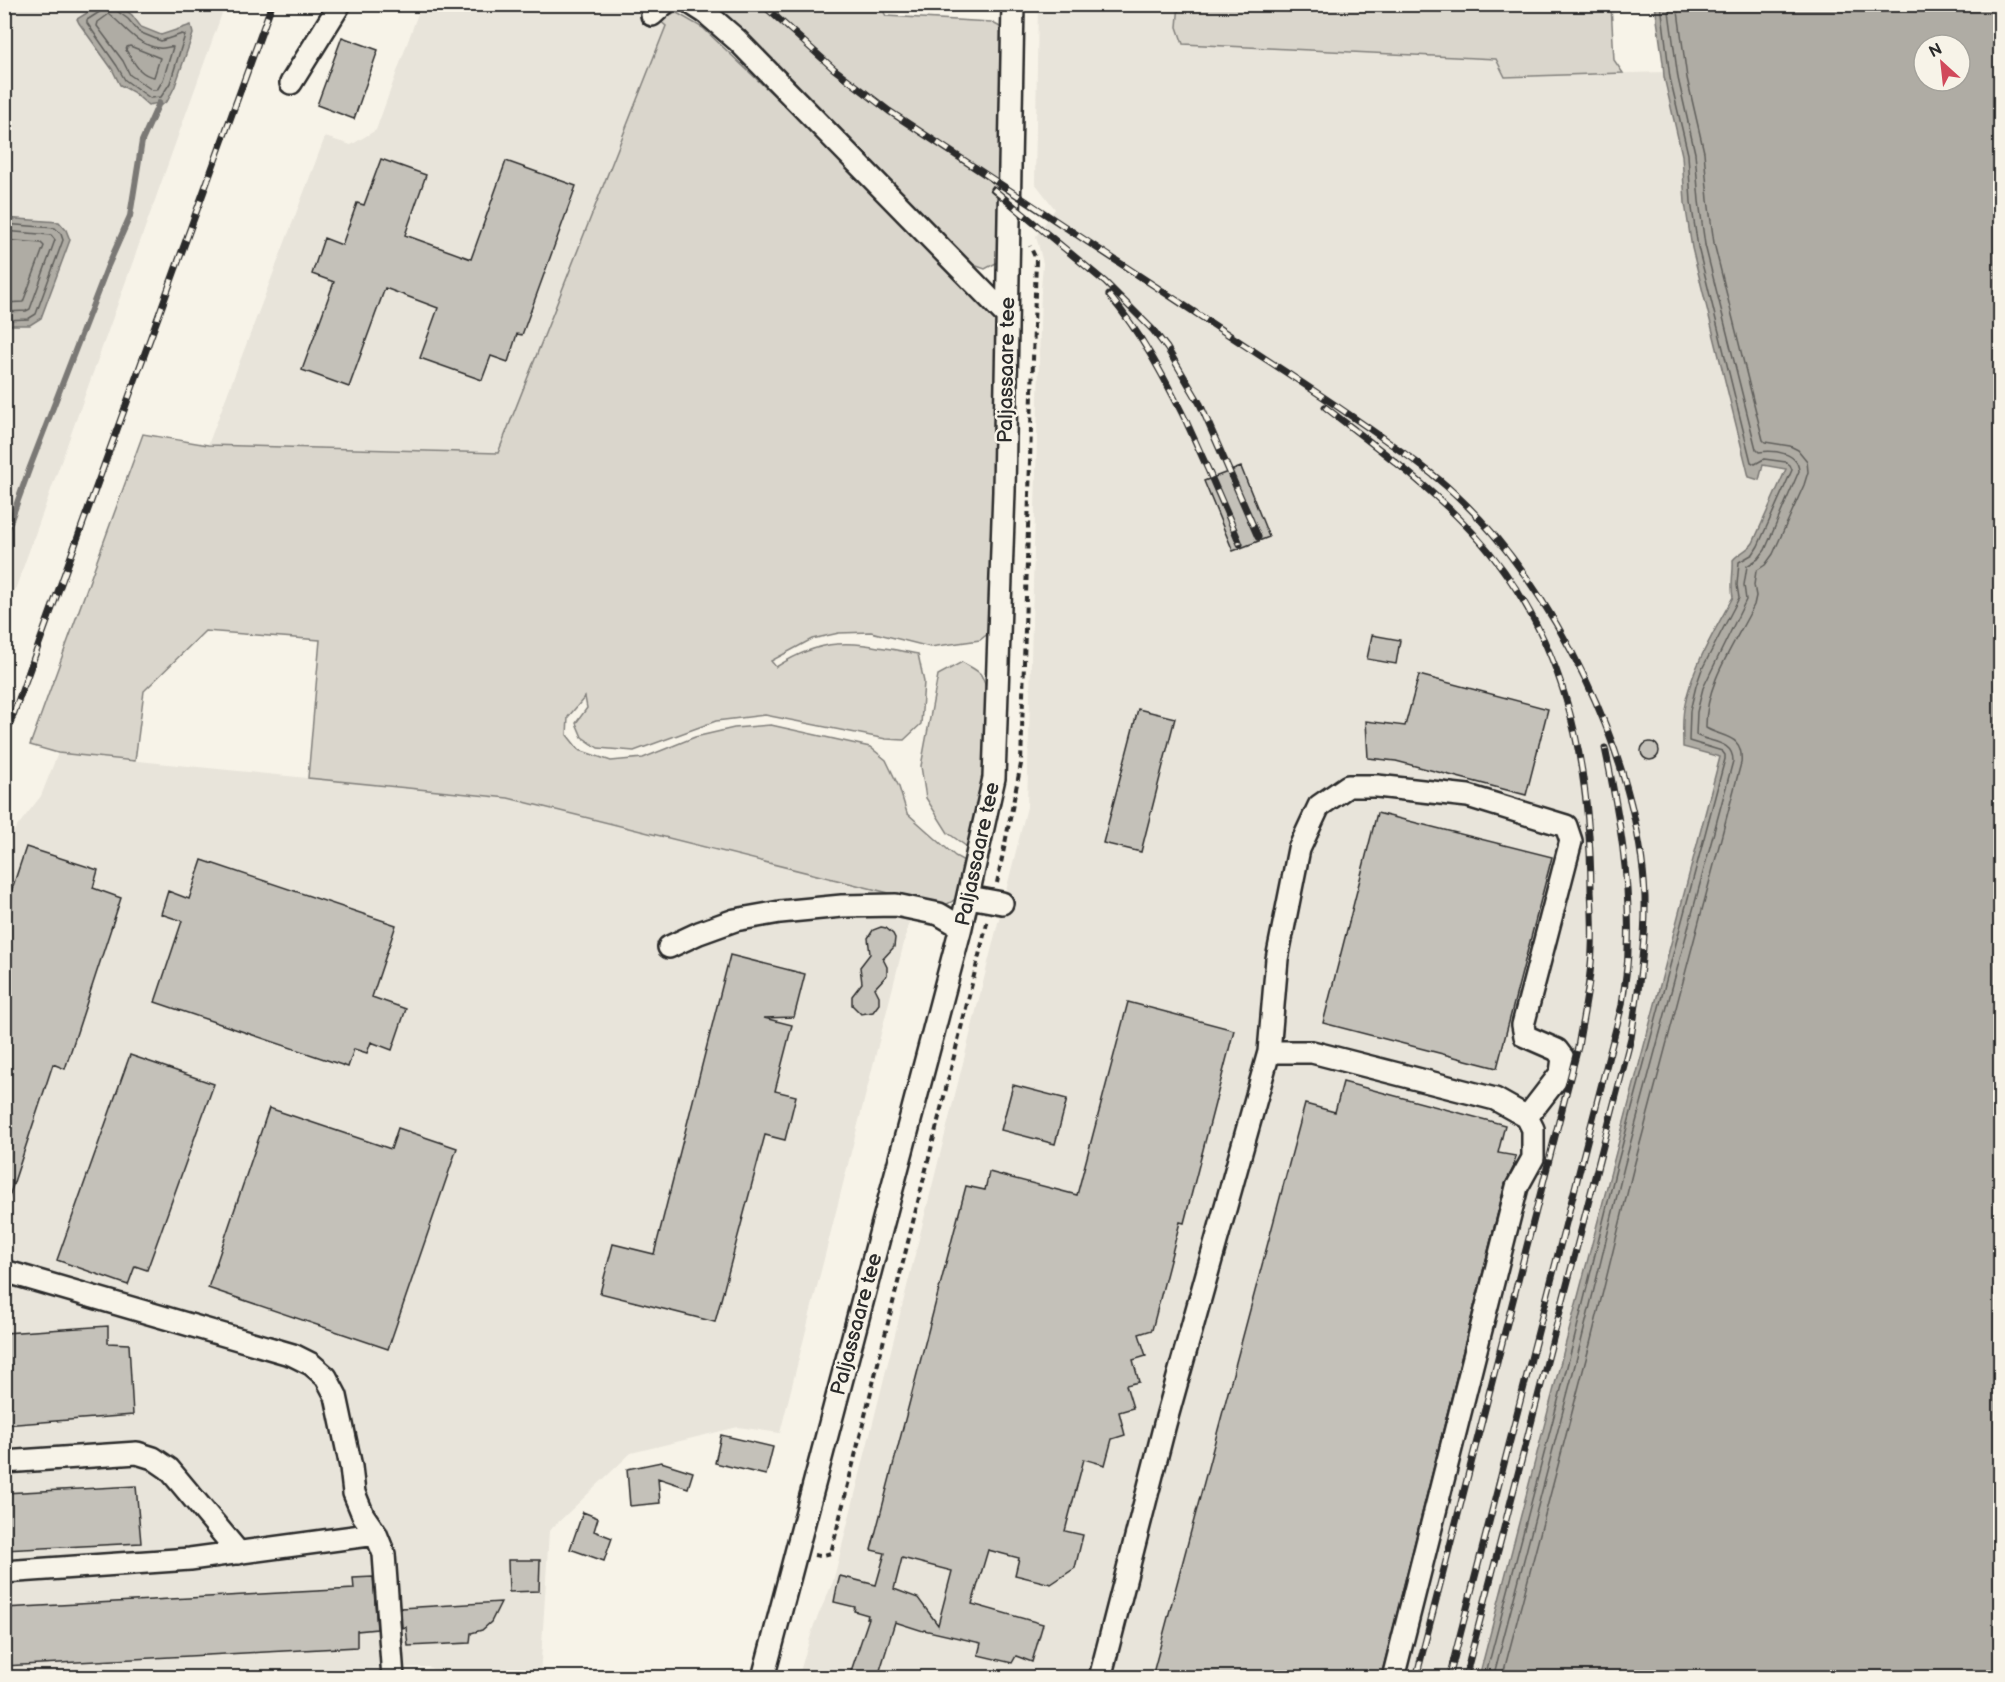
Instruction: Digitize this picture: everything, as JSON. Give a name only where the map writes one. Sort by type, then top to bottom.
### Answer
[{"type":"street","points":[[291,83],[340,4]]},
{"type":"street","points":[[692,4],[737,40],[1006,315]]},
{"type":"street","name":"Paljassaare tee","points":[[763,1677],[969,897],[994,778],[1004,491],[1013,4]]},
{"type":"street","points":[[1100,1677],[1165,1424],[1269,1052],[1278,959],[1299,849],[1319,806],[1348,786],[1377,786],[1468,796],[1566,826],[1571,841],[1523,1025],[1525,1036],[1557,1050],[1563,1058],[1561,1073],[1527,1117]]},
{"type":"street","points":[[969,897],[1002,903]]},
{"type":"street","points":[[669,947],[735,920],[780,912],[842,906],[896,904],[939,914],[961,927]]},
{"type":"street","points":[[1269,1052],[1312,1052],[1495,1099],[1527,1117],[1533,1128],[1533,1158],[1517,1187],[1393,1677]]},
{"type":"street","points":[[4,1271],[293,1354],[311,1364],[326,1377],[336,1396],[354,1493],[384,1554],[393,1677]]},
{"type":"street","points":[[4,1462],[137,1453],[153,1458],[169,1469],[238,1553]]},
{"type":"street","points":[[4,1572],[190,1559],[376,1534]]},
{"type":"shaded area","points":[[1179,4],[1611,5],[1614,60],[1623,73],[1505,77],[1496,59],[1183,44],[1177,27]]},
{"type":"shaded area","points":[[5,5],[225,5],[5,618]]},
{"type":"shaded area","points":[[421,5],[640,5],[666,26],[498,453],[208,445],[325,137],[351,145],[376,130]]},
{"type":"shaded area","points":[[698,5],[880,5],[886,16],[991,22],[1002,28],[998,262],[985,269],[971,264],[727,28]]},
{"type":"shaded area","points":[[1038,5],[1179,5],[1177,27],[1183,44],[1496,59],[1505,77],[1664,72],[1682,155],[1685,203],[1692,248],[1749,477],[1762,464],[1786,469],[1753,543],[1749,549],[1733,560],[1734,570],[1730,585],[1733,597],[1690,684],[1684,710],[1683,746],[1720,757],[1479,1677],[798,1678],[814,1625],[833,1582],[1027,807],[1043,263],[1036,236],[1055,209],[1035,183]]},
{"type":"shaded area","points":[[677,13],[703,28],[824,143],[993,313],[998,328],[990,632],[980,640],[930,647],[871,632],[839,633],[812,639],[771,661],[776,667],[813,649],[846,644],[862,644],[918,654],[924,682],[921,724],[904,740],[886,739],[765,715],[716,721],[634,751],[598,748],[582,737],[576,723],[587,708],[585,697],[568,717],[567,735],[579,750],[611,761],[643,758],[695,737],[734,728],[771,725],[870,747],[886,760],[899,787],[907,813],[955,856],[968,863],[961,890],[954,900],[941,906],[508,798],[308,778],[320,640],[205,631],[144,691],[135,761],[58,753],[30,745],[143,434],[208,445],[498,453],[666,26],[659,20],[662,16]]},
{"type":"shaded area","points":[[962,662],[981,675],[987,691],[989,712],[989,735],[983,785],[970,849],[948,833],[926,798],[921,766],[938,675]]},
{"type":"shaded area","points":[[58,753],[508,798],[917,899],[780,1433],[738,1427],[631,1453],[549,1531],[540,1677],[451,1677],[428,1667],[85,1678],[5,1678],[5,851],[9,837],[41,796]]},
{"type":"water","points":[[100,5],[119,5],[132,15],[141,27],[161,35],[191,25],[193,34],[175,86],[168,100],[162,105],[159,103],[148,105],[133,92],[120,85],[112,69],[79,23],[77,19]]},
{"type":"water","points":[[1655,5],[2000,5],[2000,1677],[1479,1677],[1720,757],[1683,747],[1683,718],[1687,694],[1704,651],[1733,597],[1733,560],[1753,543],[1786,469],[1763,465],[1759,480],[1749,477],[1692,248],[1685,203],[1682,155],[1664,77]]},
{"type":"water","points":[[4,218],[59,222],[66,230],[70,240],[41,318],[30,325],[5,325]]},
{"type":"building","points":[[342,37],[378,50],[354,119],[317,105]]},
{"type":"building","points":[[381,159],[426,175],[405,235],[471,259],[506,161],[576,186],[522,335],[517,334],[508,362],[491,356],[482,380],[420,358],[438,308],[385,288],[349,387],[302,370],[334,282],[312,274],[324,238],[342,245],[357,203],[364,205]]},
{"type":"building","points":[[1241,467],[1269,537],[1233,551],[1204,481]]},
{"type":"building","points":[[1372,635],[1400,640],[1396,664],[1367,659]]},
{"type":"building","points":[[1419,675],[1548,709],[1526,795],[1396,761],[1368,758],[1366,721],[1405,726]]},
{"type":"building","points":[[1138,709],[1175,718],[1141,852],[1103,843]]},
{"type":"building","points":[[1650,742],[1656,745],[1659,751],[1656,757],[1650,760],[1644,757],[1641,751],[1644,745]]},
{"type":"building","points":[[1377,813],[1552,857],[1497,1068],[1323,1023]]},
{"type":"building","points":[[26,847],[98,870],[93,888],[121,898],[65,1069],[53,1064],[8,1200],[4,1199],[4,913]]},
{"type":"building","points":[[202,860],[396,925],[372,997],[406,1009],[392,1050],[371,1042],[367,1053],[354,1049],[348,1067],[155,1002],[182,921],[161,914],[168,891],[189,899]]},
{"type":"building","points":[[881,927],[893,934],[894,947],[883,959],[887,967],[887,975],[875,988],[879,996],[879,1004],[873,1012],[861,1014],[852,1005],[852,996],[862,983],[860,967],[870,954],[868,938],[873,930]]},
{"type":"building","points":[[730,955],[805,974],[794,1017],[764,1018],[792,1025],[775,1091],[796,1096],[785,1140],[765,1135],[715,1322],[600,1293],[613,1244],[654,1254]]},
{"type":"building","points":[[1128,1002],[1234,1030],[1184,1223],[1180,1222],[1152,1330],[1139,1334],[1146,1356],[1133,1360],[1139,1382],[1126,1385],[1133,1408],[1119,1412],[1125,1435],[1112,1439],[1105,1465],[1084,1459],[1065,1531],[1083,1535],[1075,1568],[1051,1584],[1015,1575],[1019,1558],[988,1550],[972,1604],[1043,1624],[1032,1662],[1016,1656],[1012,1663],[978,1655],[981,1643],[923,1631],[895,1622],[878,1677],[849,1677],[869,1618],[867,1618],[868,1615],[854,1611],[855,1607],[834,1602],[837,1587],[840,1576],[876,1585],[885,1553],[871,1550],[966,1186],[985,1190],[989,1172],[1077,1195]],"holes":[[[902,1558],[952,1571],[938,1625],[918,1598],[894,1589]]]},
{"type":"building","points":[[130,1055],[214,1084],[147,1270],[135,1266],[128,1285],[57,1260]]},
{"type":"building","points":[[1343,1082],[1505,1125],[1498,1153],[1516,1156],[1505,1184],[1381,1677],[1152,1677],[1305,1104],[1335,1112]]},
{"type":"building","points":[[1013,1085],[1067,1099],[1055,1144],[1001,1130]]},
{"type":"building","points":[[269,1108],[391,1149],[398,1128],[457,1148],[388,1349],[208,1288]]},
{"type":"building","points":[[108,1326],[108,1343],[129,1344],[133,1415],[4,1425],[4,1333]]},
{"type":"building","points":[[721,1435],[773,1447],[766,1475],[715,1463]]},
{"type":"building","points":[[661,1462],[693,1472],[688,1488],[658,1478],[660,1503],[630,1506],[627,1469]]},
{"type":"building","points":[[136,1486],[141,1543],[4,1550],[4,1493]]},
{"type":"building","points":[[583,1512],[598,1518],[594,1531],[612,1538],[604,1561],[570,1549]]},
{"type":"building","points":[[508,1560],[540,1560],[539,1591],[509,1592]]},
{"type":"building","points":[[373,1577],[377,1629],[357,1631],[357,1647],[4,1666],[4,1608],[354,1589],[353,1578]]},
{"type":"building","points":[[501,1602],[491,1622],[482,1630],[471,1633],[470,1643],[408,1646],[406,1627],[402,1628],[401,1608]]},
{"type":"waterway","points":[[4,539],[107,268],[130,216],[142,141],[159,103]]},
{"type":"railway","points":[[4,740],[272,4]]},
{"type":"railway","points":[[762,4],[834,69],[889,111],[1324,398],[1414,460],[1446,486],[1491,531],[1525,576],[1557,625],[1585,678],[1609,734],[1627,789],[1639,844],[1645,897],[1643,950],[1631,1038],[1465,1678]]},
{"type":"railway","points":[[993,189],[1105,282],[1153,330],[1167,348],[1200,404],[1258,537]]},
{"type":"railway","points":[[1109,295],[1142,340],[1169,388],[1186,421],[1240,544]]},
{"type":"railway","points":[[1325,407],[1402,467],[1456,515],[1504,572],[1530,613],[1551,655],[1566,700],[1585,793],[1589,841],[1591,961],[1578,1047],[1416,1678]]},
{"type":"railway","points":[[1449,1678],[1622,1005],[1628,957],[1628,899],[1619,823],[1605,748]]}]
